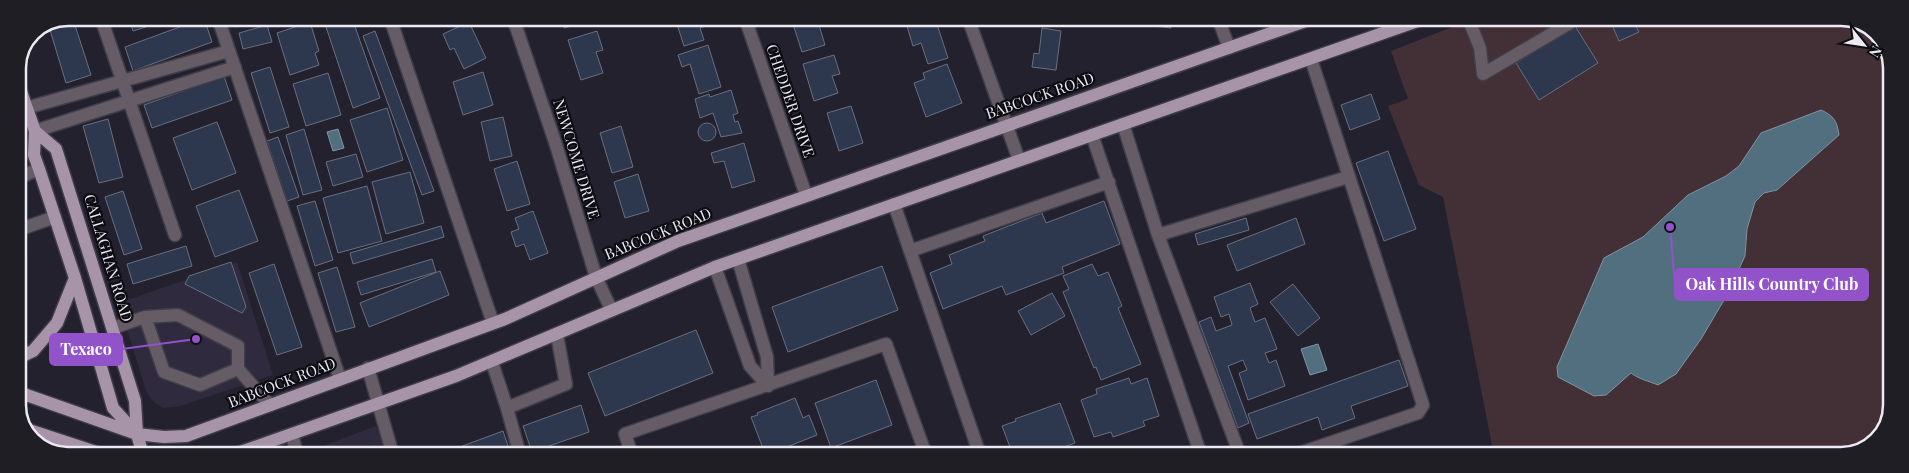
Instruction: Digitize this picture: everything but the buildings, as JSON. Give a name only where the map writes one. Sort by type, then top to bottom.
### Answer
[{"type":"main road","name":"BABCOCK ROAD","points":[[26,395],[137,434],[164,437],[186,436],[493,323],[678,241],[1291,26]]},
{"type":"main road","points":[[255,447],[492,362],[611,309],[715,267],[1404,26]]},
{"type":"main road","name":"CALLAGHAN ROAD","points":[[26,108],[35,131],[34,155],[75,278],[113,408],[137,434]]},
{"type":"main road","name":"CALLAGHAN ROAD","points":[[35,131],[56,149],[135,401],[137,434],[141,447]]},
{"type":"main road","points":[[26,354],[33,351],[56,323],[75,278]]},
{"type":"main road","points":[[38,433],[81,447]]},
{"type":"street","points":[[104,26],[175,234]]},
{"type":"street","points":[[221,26],[340,379]]},
{"type":"street","points":[[393,26],[493,323]]},
{"type":"street","name":"NEWCOME DRIVE","points":[[516,26],[556,145],[596,277],[611,309]]},
{"type":"street","name":"CHEDDER DRIVE","points":[[748,26],[806,195]]},
{"type":"street","points":[[971,26],[1019,160]]},
{"type":"street","points":[[1221,26],[1229,48]]},
{"type":"street","points":[[1471,26],[1480,48],[1482,74],[1565,26]]},
{"type":"street","points":[[26,108],[230,51]]},
{"type":"street","points":[[1311,59],[1423,406],[1418,414],[1318,447]]},
{"type":"street","points":[[35,131],[235,67]]},
{"type":"street","points":[[1122,124],[1158,235],[1237,447]]},
{"type":"street","points":[[1092,135],[1198,447]]},
{"type":"street","points":[[26,175],[39,169]]},
{"type":"street","points":[[1158,235],[1348,177]]},
{"type":"street","points":[[910,250],[1109,182]]},
{"type":"street","points":[[894,204],[977,447]]},
{"type":"street","points":[[26,227],[55,217]]},
{"type":"street","points":[[738,259],[767,357],[768,386]]},
{"type":"street","points":[[715,267],[750,366],[768,386]]},
{"type":"street","points":[[113,328],[145,317],[178,315],[238,346],[238,369],[270,405]]},
{"type":"street","points":[[145,317],[164,372],[200,385],[238,369]]},
{"type":"street","points":[[507,408],[566,384],[556,335]]},
{"type":"street","points":[[629,447],[625,434],[886,344],[923,447]]},
{"type":"street","points":[[492,362],[518,447]]},
{"type":"street","points":[[368,368],[391,447]]},
{"type":"street","points":[[292,434],[295,447]]},
{"type":"shaded area","points":[[1455,26],[1841,26],[1857,29],[1862,32],[1876,45],[1880,52],[1883,66],[1883,405],[1881,418],[1877,426],[1864,440],[1857,444],[1841,447],[1492,447],[1443,197],[1419,185],[1388,106],[1408,99],[1391,51]]},
{"type":"shaded area","points":[[237,262],[273,375],[180,406],[163,408],[155,403],[147,394],[119,303]]},
{"type":"shaded area","points":[[376,426],[384,447],[320,447]]},
{"type":"water","points":[[1821,110],[1829,114],[1834,120],[1839,135],[1777,190],[1764,193],[1755,202],[1747,229],[1745,256],[1727,295],[1701,339],[1676,374],[1658,385],[1631,373],[1606,395],[1594,396],[1558,377],[1557,367],[1604,258],[1643,237],[1688,195],[1726,176],[1739,166],[1761,133]]},
{"type":"water","points":[[338,129],[344,148],[333,151],[327,132]]},
{"type":"water","points":[[1318,344],[1327,370],[1310,375],[1301,349]]},
{"type":"place","name":"Oak Hills Country Club","points":[[1670,227]]},
{"type":"place","name":"Texaco","points":[[196,339]]}]
